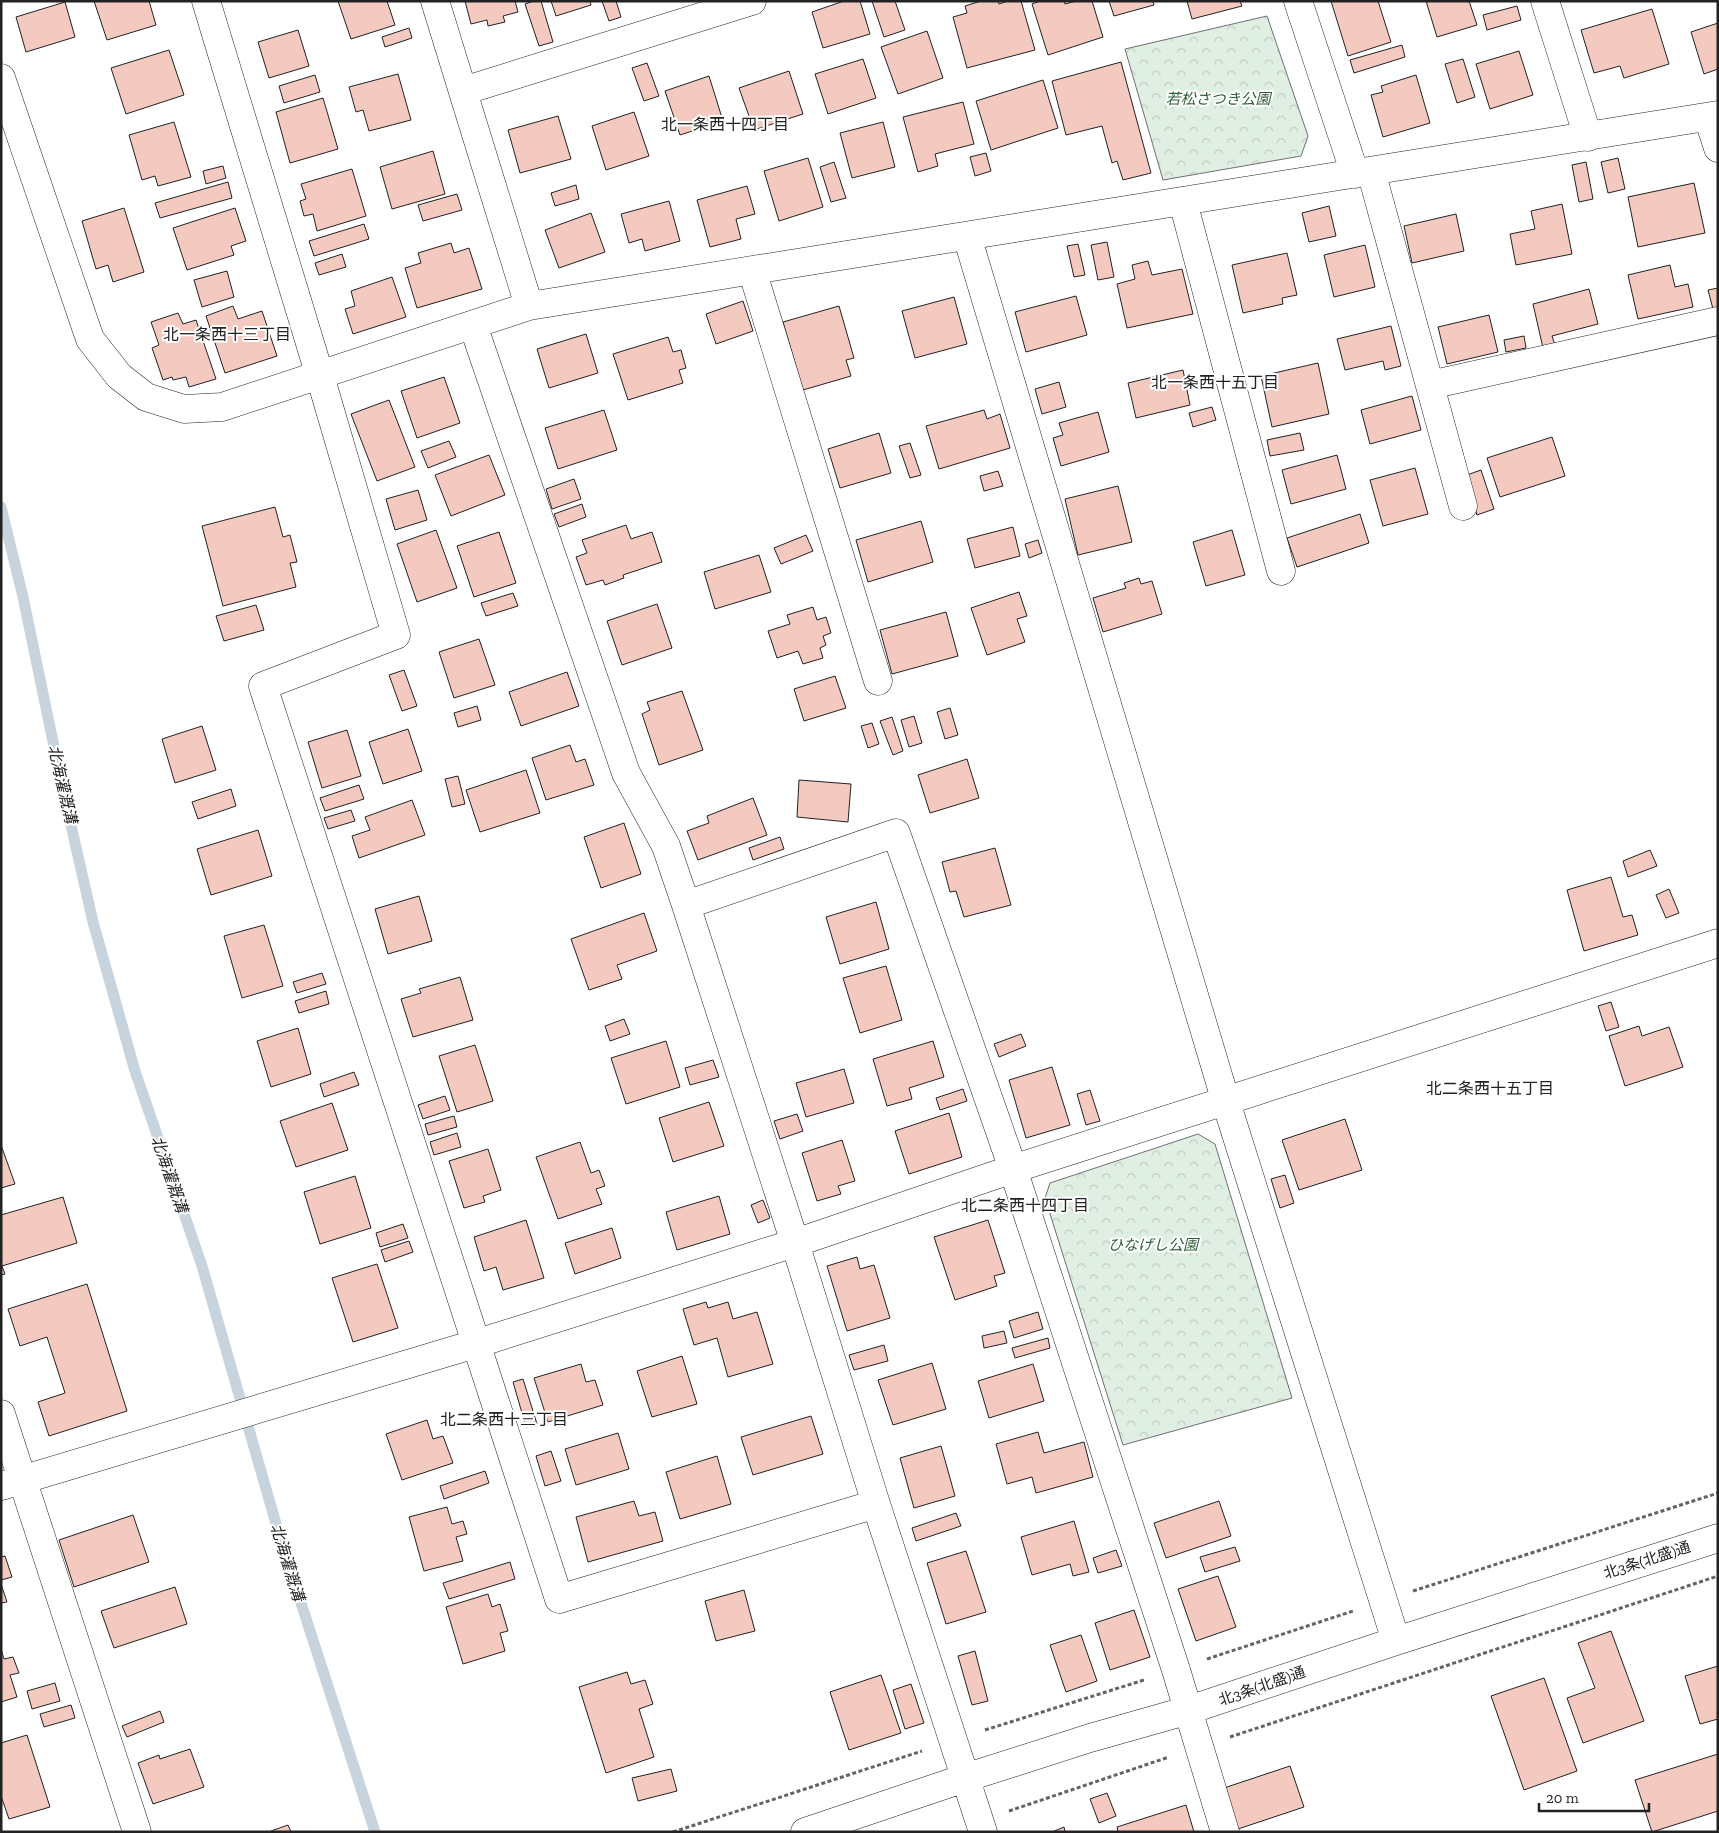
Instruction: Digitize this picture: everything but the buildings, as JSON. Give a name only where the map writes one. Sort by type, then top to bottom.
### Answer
[{"type":"street","points":[[206,1],[320,376],[396,636],[263,686],[559,1599],[876,1504]]},
{"type":"street","points":[[435,1],[529,306]]},
{"type":"street","points":[[463,91],[752,1]]},
{"type":"street","points":[[1298,1],[1363,173],[1430,385],[1463,506]]},
{"type":"street","points":[[1545,1],[1588,137]]},
{"type":"street","points":[[1,78],[90,339],[118,376],[146,397],[184,409],[222,408],[529,306],[1713,116],[1718,148]]},
{"type":"street","points":[[1183,202],[1281,571]]},
{"type":"street","points":[[967,236],[1226,1102],[1396,1640]]},
{"type":"street","points":[[752,270],[878,681]]},
{"type":"street","points":[[1430,385],[1718,321]]},
{"type":"street","points":[[472,325],[626,773],[666,846],[981,1826]]},
{"type":"street","points":[[686,905],[896,832],[1013,1169],[1189,1710],[1226,1832]]},
{"type":"street","points":[[12,1482],[475,1344],[795,1243],[1013,1169],[1718,943]]},
{"type":"street","points":[[1,1414],[12,1482],[136,1832]]},
{"type":"street","name":"北3条(北盛)通","points":[[805,1832],[1090,1738],[1189,1710],[1396,1640],[1718,1538]]},
{"type":"path","points":[[981,1826],[1200,1747],[1718,1576]]},
{"type":"green space","name":"若松さつき公園","points":[[1267,16],[1308,136],[1301,156],[1163,180],[1125,49]]},
{"type":"green space","name":"ひなげし公園","points":[[1198,1134],[1215,1144],[1292,1398],[1123,1445],[1045,1198],[1050,1183]]},
{"type":"waterway","name":"北海灌漑溝","points":[[1,507],[23,597],[63,790],[93,922],[135,1071],[202,1266],[281,1541],[375,1832]]},
{"type":"district","name":"北一条西十四丁目","points":[[725,124]]},
{"type":"district","name":"北一条西十三丁目","points":[[227,334]]},
{"type":"district","name":"北一条西十五丁目","points":[[1215,382]]},
{"type":"district","name":"北二条西十五丁目","points":[[1490,1088]]},
{"type":"district","name":"北二条西十四丁目","points":[[1025,1205]]},
{"type":"district","name":"北二条西十三丁目","points":[[504,1419]]}]
